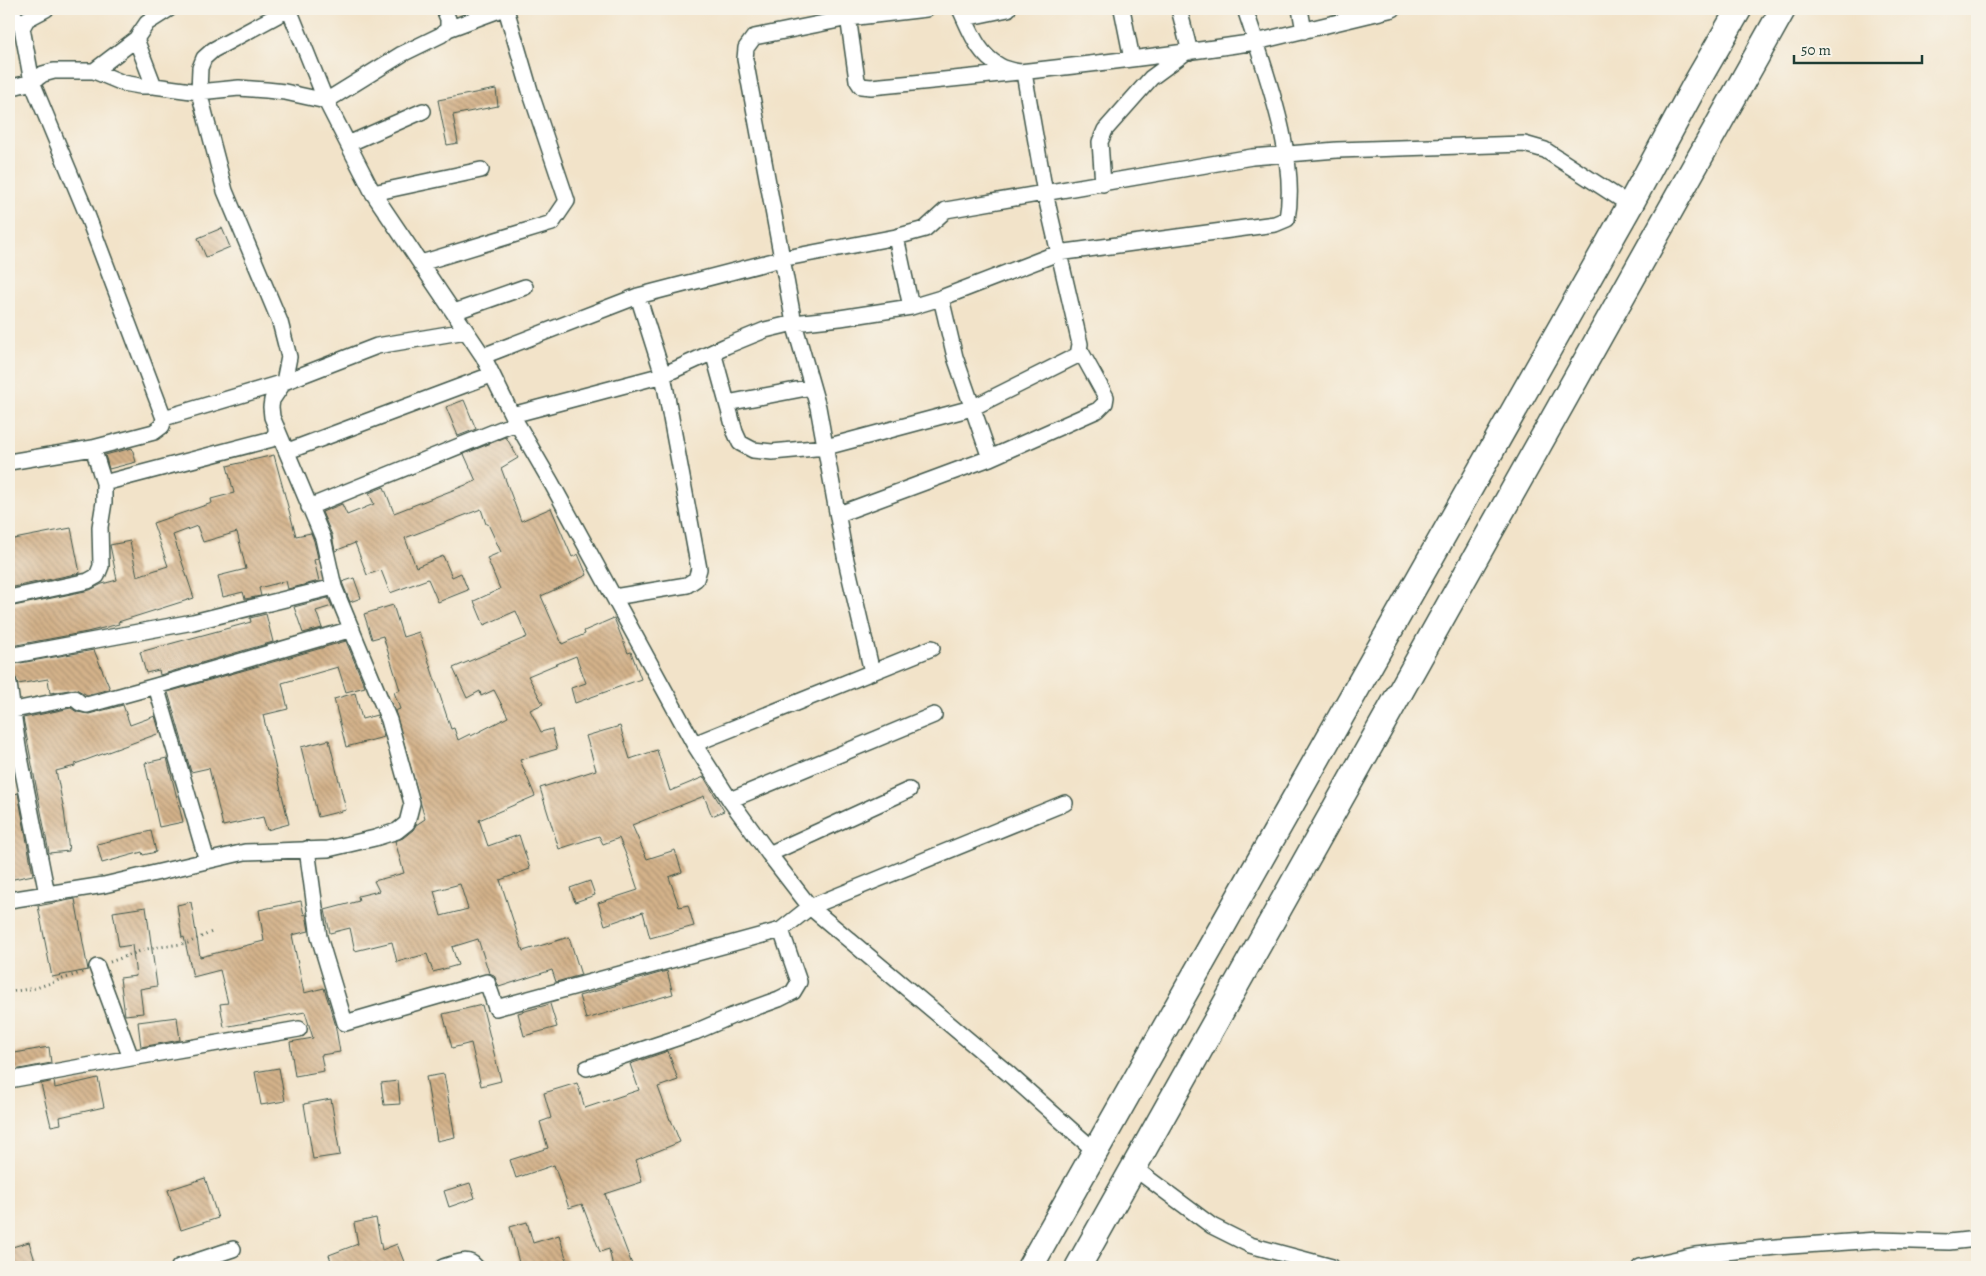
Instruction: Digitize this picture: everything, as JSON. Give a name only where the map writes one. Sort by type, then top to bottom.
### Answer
[{"type":"main road","points":[[1030,1267],[1739,9]]},
{"type":"main road","points":[[1078,1267],[1783,9]]},
{"type":"main road","points":[[1695,85],[1730,104]]},
{"type":"street","points":[[9,462],[93,448],[154,432],[162,426],[164,418],[86,212],[32,82],[22,28],[10,9]]},
{"type":"street","points":[[22,28],[27,19],[46,9]]},
{"type":"street","points":[[94,72],[136,39],[148,23],[169,9]]},
{"type":"street","points":[[9,900],[104,885],[245,852],[328,848],[375,838],[397,831],[408,823],[411,814],[412,804],[389,720],[334,587],[323,538],[270,408],[272,400],[284,382],[290,357],[286,340],[266,285],[225,191],[199,92],[200,68],[204,58],[213,50],[289,9],[326,101],[373,193],[483,356],[514,419],[694,744],[730,800],[810,907],[1096,1150]]},
{"type":"street","points":[[444,9],[448,19],[448,29]]},
{"type":"street","points":[[9,88],[32,82],[43,74],[54,71],[94,72],[123,83],[140,86],[199,92],[239,88],[266,90],[326,101],[402,54],[441,35],[448,29],[502,9]]},
{"type":"street","points":[[421,263],[552,223],[567,201],[531,94],[506,9]]},
{"type":"street","points":[[872,672],[846,556],[826,447],[794,322],[745,59],[746,48],[754,37],[848,13],[926,9]]},
{"type":"street","points":[[1008,9],[962,13],[975,41],[986,56],[1001,66],[1024,73]]},
{"type":"street","points":[[1122,9],[1132,59]]},
{"type":"street","points":[[1179,9],[1188,52]]},
{"type":"street","points":[[309,507],[514,419],[663,375],[765,330],[794,322],[840,318],[911,307],[941,298],[1058,253],[1275,224],[1287,220],[1290,207],[1286,154],[1268,79],[1246,9]]},
{"type":"street","points":[[1300,9],[1304,31]]},
{"type":"street","points":[[848,13],[857,80],[861,86],[872,87],[1024,73],[1054,67],[1132,59],[1256,42],[1393,9]]},
{"type":"street","points":[[136,39],[154,86]]},
{"type":"street","points":[[1103,184],[1100,142],[1105,130],[1151,78],[1188,52]]},
{"type":"street","points":[[713,352],[734,432],[740,443],[753,450],[772,452],[826,447],[972,408],[1078,355],[1080,344],[1045,193],[1024,73]]},
{"type":"street","points":[[348,144],[423,112]]},
{"type":"street","points":[[483,356],[638,296],[781,258],[896,238],[925,229],[946,210],[1252,157],[1337,150],[1524,144],[1545,150],[1630,205]]},
{"type":"street","points":[[373,193],[481,170]]},
{"type":"street","points":[[421,263],[561,222]]},
{"type":"street","points":[[896,238],[911,307]]},
{"type":"street","points":[[454,312],[524,287]]},
{"type":"street","points":[[614,597],[687,584],[696,579],[699,569],[663,375],[638,296]]},
{"type":"street","points":[[941,298],[955,357],[990,458]]},
{"type":"street","points":[[164,418],[284,382],[377,346],[466,331]]},
{"type":"street","points":[[839,514],[990,458],[1098,410],[1106,397],[1080,350]]},
{"type":"street","points":[[288,451],[491,374]]},
{"type":"street","points":[[727,404],[812,387]]},
{"type":"street","points":[[104,483],[272,439],[276,433],[276,426]]},
{"type":"street","points":[[9,598],[88,581],[97,576],[101,566],[100,527],[104,502],[104,483],[93,448]]},
{"type":"street","points":[[9,656],[193,622],[334,587]]},
{"type":"street","points":[[11,710],[74,698],[80,703],[87,705],[352,629]]},
{"type":"street","points":[[694,744],[932,648]]},
{"type":"street","points":[[9,684],[11,710],[47,894]]},
{"type":"street","points":[[156,686],[207,861]]},
{"type":"street","points":[[730,800],[934,715]]},
{"type":"street","points":[[769,854],[909,790]]},
{"type":"street","points":[[307,849],[319,937],[345,1023],[487,982],[496,1008],[781,930],[810,907],[1065,803]]},
{"type":"street","points":[[587,1068],[695,1032],[732,1016],[780,999],[793,992],[799,982],[781,930]]},
{"type":"street","points":[[97,967],[131,1058]]},
{"type":"street","points":[[9,1080],[299,1029]]},
{"type":"street","points":[[1134,1168],[1212,1226],[1250,1245],[1332,1267]]},
{"type":"street","points":[[1640,1267],[1696,1255],[1776,1247],[1877,1240],[1949,1242],[1977,1239]]},
{"type":"street","points":[[178,1267],[233,1249]]},
{"type":"street","points":[[443,1267],[466,1260],[472,1262],[476,1267]]},
{"type":"building","points":[[496,89],[498,106],[453,115],[458,143],[447,145],[438,100]]},
{"type":"building","points":[[222,228],[230,247],[206,257],[198,238]]},
{"type":"building","points":[[464,400],[476,429],[458,436],[446,407]]},
{"type":"building","points":[[506,437],[518,458],[501,468],[521,521],[551,508],[572,557],[578,554],[587,575],[541,596],[562,644],[585,634],[584,631],[614,618],[628,653],[631,652],[641,679],[575,703],[571,688],[586,683],[576,656],[528,676],[543,704],[530,710],[541,732],[552,729],[557,749],[520,760],[535,796],[479,820],[488,846],[519,835],[530,869],[500,880],[523,951],[569,937],[581,975],[556,982],[552,970],[499,987],[494,975],[489,973],[478,939],[452,947],[458,965],[433,972],[427,954],[397,962],[392,942],[355,951],[350,928],[330,933],[325,910],[359,901],[358,896],[379,891],[374,881],[404,873],[395,841],[403,838],[425,819],[395,711],[400,709],[394,692],[400,690],[383,636],[372,639],[364,614],[393,605],[403,637],[419,632],[451,729],[454,728],[458,740],[470,734],[471,736],[508,717],[494,690],[481,696],[480,691],[467,698],[453,668],[527,637],[516,611],[484,625],[474,601],[500,589],[487,558],[501,552],[488,524],[486,524],[481,509],[405,538],[416,567],[443,556],[452,577],[461,573],[468,590],[438,602],[428,579],[390,593],[381,570],[367,575],[355,543],[335,551],[332,535],[322,512],[342,504],[347,515],[374,504],[369,493],[384,487],[394,513],[476,481],[464,454]],"holes":[[[460,884],[468,909],[441,916],[434,891]]]},
{"type":"building","points":[[132,448],[136,462],[109,469],[105,455]]},
{"type":"building","points":[[274,455],[296,536],[311,533],[314,541],[318,558],[314,560],[319,581],[288,589],[286,581],[259,588],[261,596],[245,599],[243,592],[223,597],[218,576],[246,569],[237,532],[203,542],[197,526],[173,535],[194,598],[118,622],[119,624],[11,646],[9,607],[90,590],[117,580],[110,545],[130,541],[137,576],[168,566],[153,523],[212,503],[211,499],[234,493],[227,466]]},
{"type":"building","points":[[71,528],[80,573],[9,588],[9,540]]},
{"type":"building","points":[[354,578],[361,598],[350,602],[342,582]]},
{"type":"building","points":[[328,598],[332,606],[316,611],[322,628],[303,633],[294,607]]},
{"type":"building","points":[[266,614],[273,642],[160,675],[159,670],[146,673],[140,652],[251,622],[250,618]]},
{"type":"building","points":[[346,641],[365,687],[346,692],[338,667],[282,683],[288,709],[263,715],[289,824],[267,830],[263,817],[223,826],[209,768],[191,772],[168,692]]},
{"type":"building","points":[[94,650],[110,689],[87,695],[76,689],[50,693],[48,679],[18,684],[16,678],[11,675],[9,665]]},
{"type":"building","points":[[355,693],[362,719],[377,715],[384,737],[346,747],[334,699]]},
{"type":"building","points":[[123,705],[130,725],[155,716],[160,733],[75,764],[75,766],[56,771],[64,810],[69,851],[49,853],[23,718],[71,708],[77,712],[89,714]]},
{"type":"building","points":[[620,726],[630,759],[657,750],[670,791],[704,777],[724,811],[712,816],[704,796],[632,825],[647,859],[675,850],[682,872],[669,877],[679,907],[688,905],[694,926],[650,938],[643,912],[605,925],[598,903],[638,890],[619,838],[603,844],[599,836],[559,849],[540,788],[596,770],[586,736]]},
{"type":"building","points":[[329,740],[346,810],[318,817],[301,747]]},
{"type":"building","points":[[167,758],[183,822],[159,827],[145,763]]},
{"type":"building","points":[[18,793],[33,875],[9,880],[9,796]]},
{"type":"building","points":[[151,831],[156,852],[143,855],[142,852],[102,863],[97,844]]},
{"type":"building","points":[[590,881],[595,895],[575,902],[570,888]]},
{"type":"building","points":[[75,899],[88,970],[52,977],[38,906]]},
{"type":"building","points":[[301,901],[309,931],[292,935],[304,993],[324,988],[335,1023],[340,1052],[321,1055],[324,1071],[295,1076],[290,1042],[313,1038],[305,1012],[224,1027],[220,1004],[228,1003],[220,970],[193,977],[184,937],[182,938],[177,905],[191,902],[200,957],[264,941],[259,910]]},
{"type":"building","points":[[146,907],[157,986],[140,989],[143,1013],[125,1015],[120,978],[136,976],[132,945],[119,947],[113,912]]},
{"type":"building","points":[[667,971],[673,994],[586,1019],[579,996]]},
{"type":"building","points":[[550,1004],[557,1027],[524,1036],[518,1013]]},
{"type":"building","points":[[482,1005],[501,1081],[481,1086],[471,1043],[452,1048],[443,1014]]},
{"type":"building","points":[[177,1017],[180,1040],[141,1047],[138,1022]]},
{"type":"building","points":[[49,1047],[51,1063],[9,1071],[9,1054]]},
{"type":"building","points":[[668,1051],[678,1080],[658,1087],[680,1142],[636,1160],[642,1182],[605,1194],[633,1267],[613,1267],[609,1249],[600,1252],[582,1204],[569,1208],[554,1165],[516,1178],[510,1160],[548,1148],[540,1122],[551,1118],[544,1093],[577,1083],[585,1108],[639,1090],[630,1064]]},
{"type":"building","points":[[279,1068],[285,1101],[261,1105],[255,1072]]},
{"type":"building","points":[[444,1074],[455,1137],[437,1141],[426,1077]]},
{"type":"building","points":[[98,1078],[104,1107],[60,1117],[61,1124],[51,1126],[41,1084],[54,1081],[55,1088]]},
{"type":"building","points":[[398,1081],[400,1104],[384,1105],[381,1083]]},
{"type":"building","points":[[331,1099],[340,1155],[313,1159],[304,1104]]},
{"type":"building","points":[[205,1178],[218,1218],[181,1230],[168,1190]]},
{"type":"building","points":[[470,1183],[475,1198],[449,1207],[444,1191]]},
{"type":"building","points":[[376,1218],[382,1250],[397,1244],[406,1267],[333,1267],[329,1255],[358,1244],[354,1223]]},
{"type":"building","points":[[527,1222],[533,1243],[559,1235],[568,1264],[557,1267],[520,1267],[510,1227]]},
{"type":"building","points":[[29,1242],[37,1267],[9,1267],[9,1248]]}]
